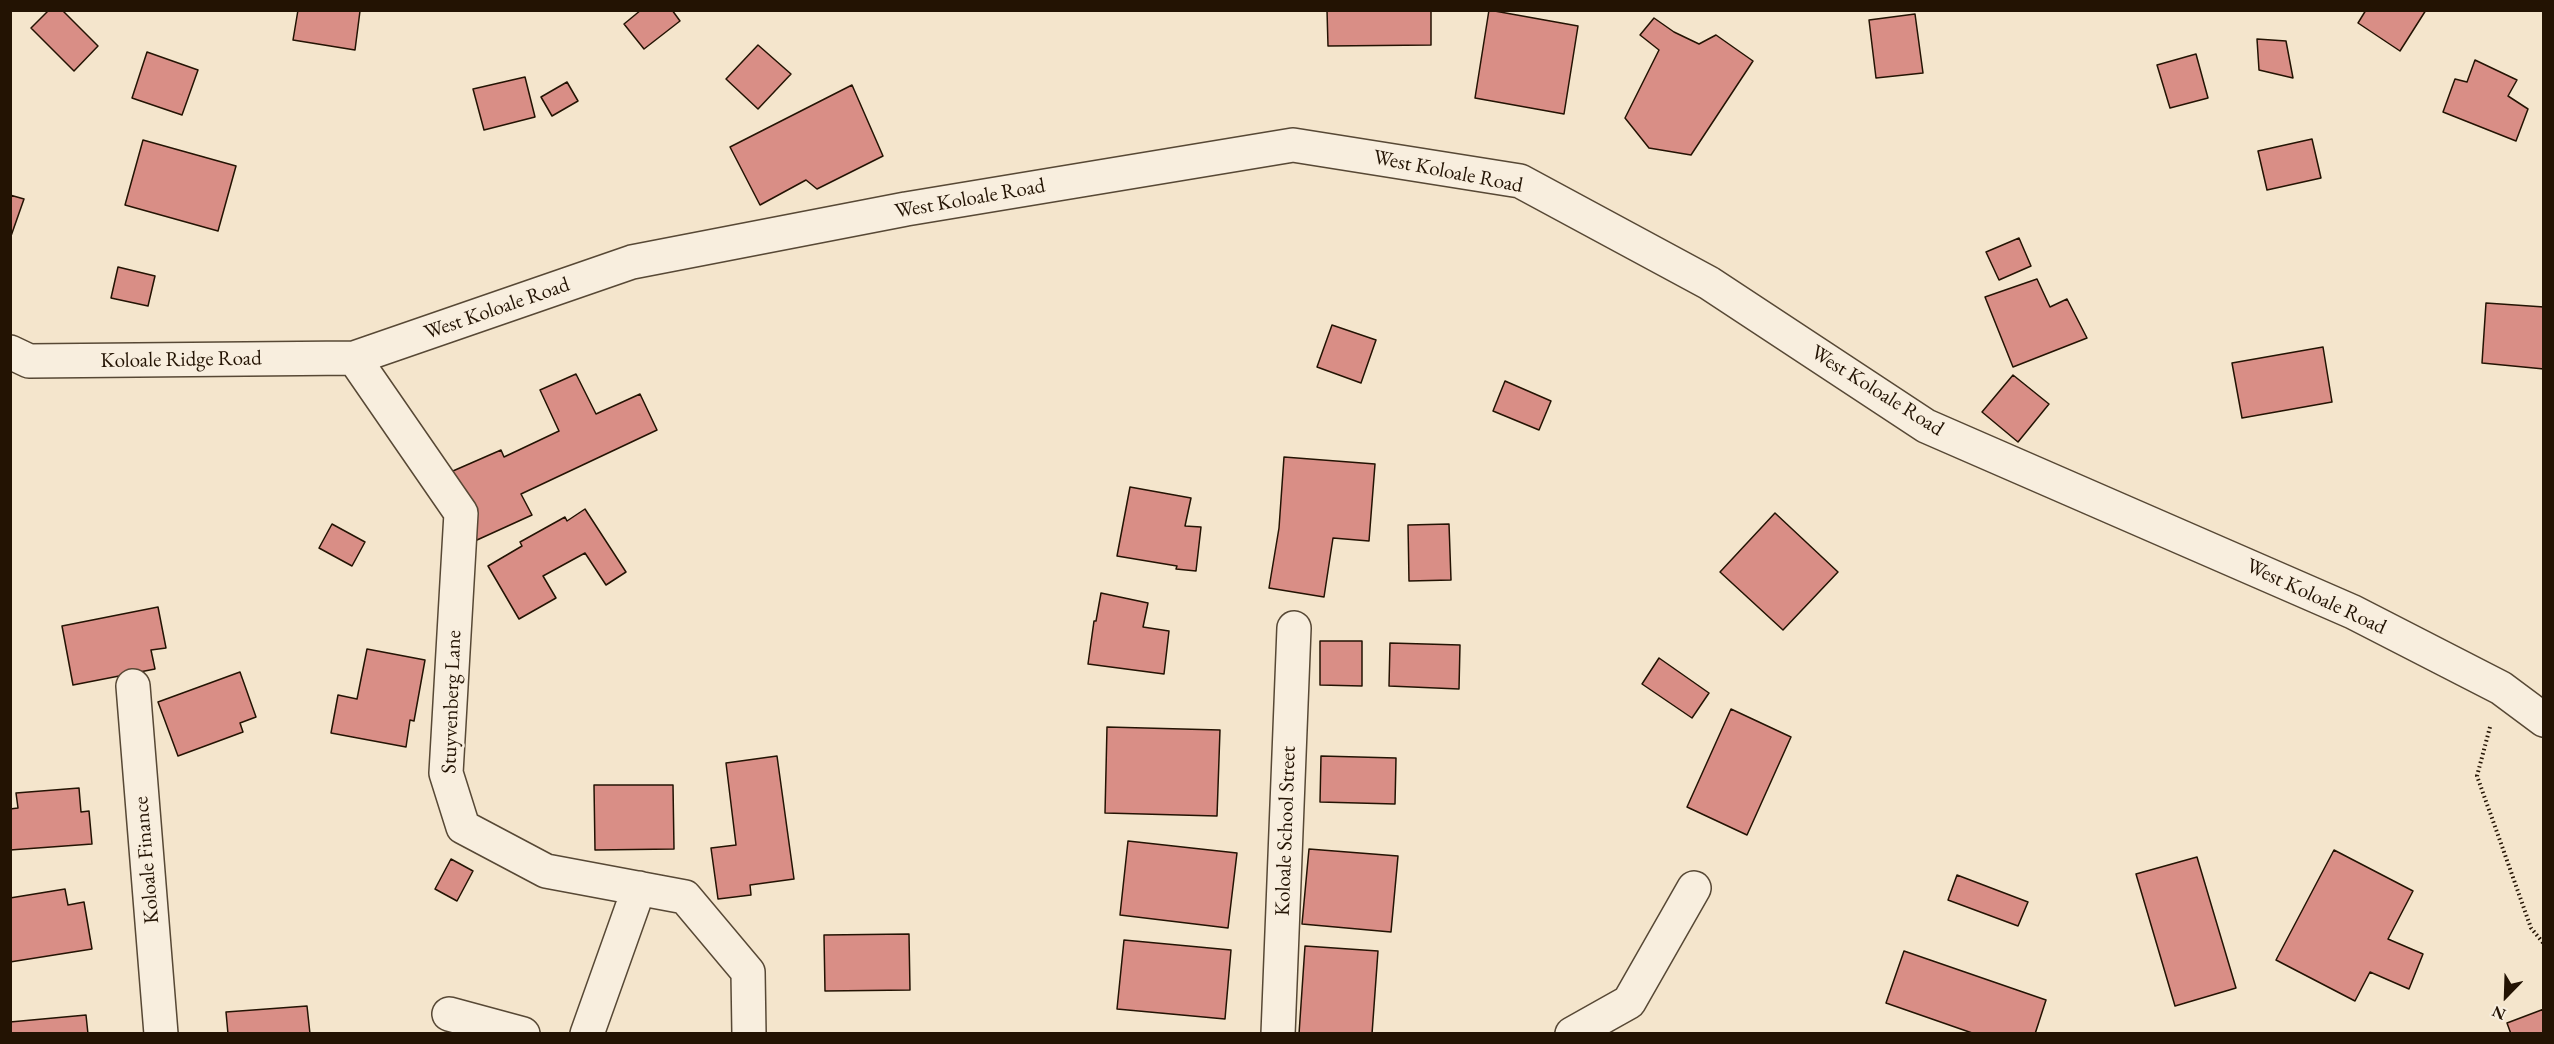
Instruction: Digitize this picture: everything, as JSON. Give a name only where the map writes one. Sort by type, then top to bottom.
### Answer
[{"type":"street","name":"West Koloale Road","points":[[354,358],[632,262],[906,209],[1293,145],[1520,181],[1709,283],[1926,426],[2353,612],[2501,688],[2544,720]]},
{"type":"street","name":"Koloale Ridge Road","points":[[10,352],[29,361],[354,358]]},
{"type":"street","name":"Stuyvenberg Lane","points":[[354,358],[461,513],[446,772],[463,827],[546,870],[685,897],[748,972],[749,1034]]},
{"type":"street","name":"Koloale School Street","points":[[1278,1034],[1294,628]]},
{"type":"street","name":"Koloale Finance","points":[[133,686],[161,1034]]},
{"type":"street","points":[[587,1034],[639,888]]},
{"type":"street","points":[[1572,1034],[1629,1002],[1694,888]]},
{"type":"street","points":[[448,1014],[523,1034]]},
{"type":"path","points":[[2501,688],[2477,776],[2532,928],[2544,944]]},
{"type":"building","points":[[49,10],[62,10],[98,46],[74,71],[31,28]]},
{"type":"building","points":[[298,10],[360,11],[355,50],[293,40]]},
{"type":"building","points":[[641,10],[672,10],[680,21],[644,49],[624,24]]},
{"type":"building","points":[[1327,10],[1431,10],[1431,45],[1328,46]]},
{"type":"building","points":[[1489,10],[1578,26],[1564,114],[1475,98]]},
{"type":"building","points":[[2366,10],[2426,10],[2400,51],[2358,23]]},
{"type":"building","points":[[1915,14],[1923,73],[1876,78],[1869,20]]},
{"type":"building","points":[[1654,18],[1674,32],[1699,44],[1716,35],[1753,61],[1691,155],[1649,148],[1625,118],[1659,50],[1640,35]]},
{"type":"building","points":[[2257,39],[2286,41],[2293,78],[2259,70]]},
{"type":"building","points":[[758,45],[791,74],[758,109],[726,79]]},
{"type":"building","points":[[147,52],[198,70],[182,115],[132,98]]},
{"type":"building","points":[[2196,54],[2208,98],[2170,108],[2157,65]]},
{"type":"building","points":[[2475,60],[2517,80],[2508,96],[2528,109],[2516,141],[2443,112],[2455,79],[2467,82]]},
{"type":"building","points":[[525,77],[535,117],[484,130],[473,89]]},
{"type":"building","points":[[567,82],[578,101],[552,116],[541,97]]},
{"type":"building","points":[[852,85],[883,156],[817,189],[806,180],[760,205],[730,147]]},
{"type":"building","points":[[2312,139],[2321,178],[2267,190],[2258,151]]},
{"type":"building","points":[[143,140],[236,166],[218,231],[125,205]]},
{"type":"building","points":[[10,195],[24,199],[11,236],[10,236]]},
{"type":"building","points":[[2019,238],[2031,266],[1999,280],[1986,252]]},
{"type":"building","points":[[118,267],[155,276],[148,306],[111,298]]},
{"type":"building","points":[[2037,279],[2050,307],[2067,299],[2087,338],[2013,367],[1985,297]]},
{"type":"building","points":[[2486,303],[2544,307],[2544,369],[2482,363]]},
{"type":"building","points":[[1332,325],[1376,340],[1361,383],[1317,367]]},
{"type":"building","points":[[2323,347],[2332,402],[2242,418],[2232,363]]},
{"type":"building","points":[[576,374],[596,414],[640,394],[657,430],[521,494],[532,515],[477,540],[446,474],[501,450],[504,457],[559,431],[540,390]]},
{"type":"building","points":[[2013,375],[2049,404],[2018,442],[1982,412]]},
{"type":"building","points":[[1505,381],[1551,401],[1539,430],[1493,411]]},
{"type":"building","points":[[1284,457],[1375,464],[1369,541],[1333,538],[1324,597],[1269,588],[1279,528]]},
{"type":"building","points":[[1130,487],[1191,498],[1185,526],[1201,527],[1196,571],[1117,556]]},
{"type":"building","points":[[585,509],[626,572],[606,585],[585,553],[543,576],[556,598],[519,619],[488,566],[522,546],[520,542],[565,517],[567,521]]},
{"type":"building","points":[[1775,513],[1838,572],[1783,630],[1720,572]]},
{"type":"building","points":[[332,524],[365,542],[352,566],[319,548]]},
{"type":"building","points":[[1449,524],[1451,580],[1409,581],[1408,525]]},
{"type":"building","points":[[1101,593],[1148,603],[1143,627],[1169,631],[1164,674],[1088,664],[1094,621],[1096,621]]},
{"type":"building","points":[[158,607],[166,648],[151,650],[155,669],[73,685],[62,626]]},
{"type":"building","points":[[1320,641],[1362,641],[1362,686],[1320,685]]},
{"type":"building","points":[[1390,643],[1460,645],[1459,689],[1389,686]]},
{"type":"building","points":[[367,649],[425,660],[414,721],[410,720],[406,747],[331,733],[338,695],[357,699]]},
{"type":"building","points":[[1659,658],[1709,693],[1692,718],[1642,684]]},
{"type":"building","points":[[240,672],[256,717],[240,723],[243,732],[178,756],[158,702]]},
{"type":"building","points":[[1731,709],[1791,737],[1747,835],[1687,807]]},
{"type":"building","points":[[1107,727],[1220,730],[1217,816],[1105,813]]},
{"type":"building","points":[[777,756],[794,879],[750,885],[751,895],[718,899],[711,848],[736,845],[726,763]]},
{"type":"building","points":[[1321,756],[1396,758],[1395,804],[1320,802]]},
{"type":"building","points":[[594,785],[673,785],[674,849],[595,850]]},
{"type":"building","points":[[79,788],[81,812],[89,811],[92,844],[10,850],[10,809],[18,808],[16,793]]},
{"type":"building","points":[[1128,841],[1237,853],[1228,928],[1120,915]]},
{"type":"building","points":[[1309,849],[1398,856],[1391,932],[1302,924]]},
{"type":"building","points":[[2334,850],[2413,891],[2388,939],[2423,954],[2409,989],[2370,972],[2355,1001],[2276,960]]},
{"type":"building","points":[[2197,857],[2236,988],[2175,1006],[2136,874]]},
{"type":"building","points":[[451,859],[473,871],[457,901],[435,889]]},
{"type":"building","points":[[1957,875],[2028,902],[2018,926],[1948,900]]},
{"type":"building","points":[[65,889],[68,905],[84,902],[92,949],[10,962],[10,898]]},
{"type":"building","points":[[909,934],[910,990],[825,991],[824,935]]},
{"type":"building","points":[[1124,940],[1231,950],[1225,1019],[1117,1009]]},
{"type":"building","points":[[1305,946],[1378,951],[1372,1034],[1299,1034]]},
{"type":"building","points":[[1904,951],[2046,1000],[2035,1034],[1975,1034],[1886,1003]]},
{"type":"building","points":[[307,1006],[310,1034],[228,1034],[226,1012]]},
{"type":"building","points":[[2544,1009],[2544,1034],[2511,1034],[2507,1023]]},
{"type":"building","points":[[86,1015],[88,1034],[10,1034],[10,1022]]}]
